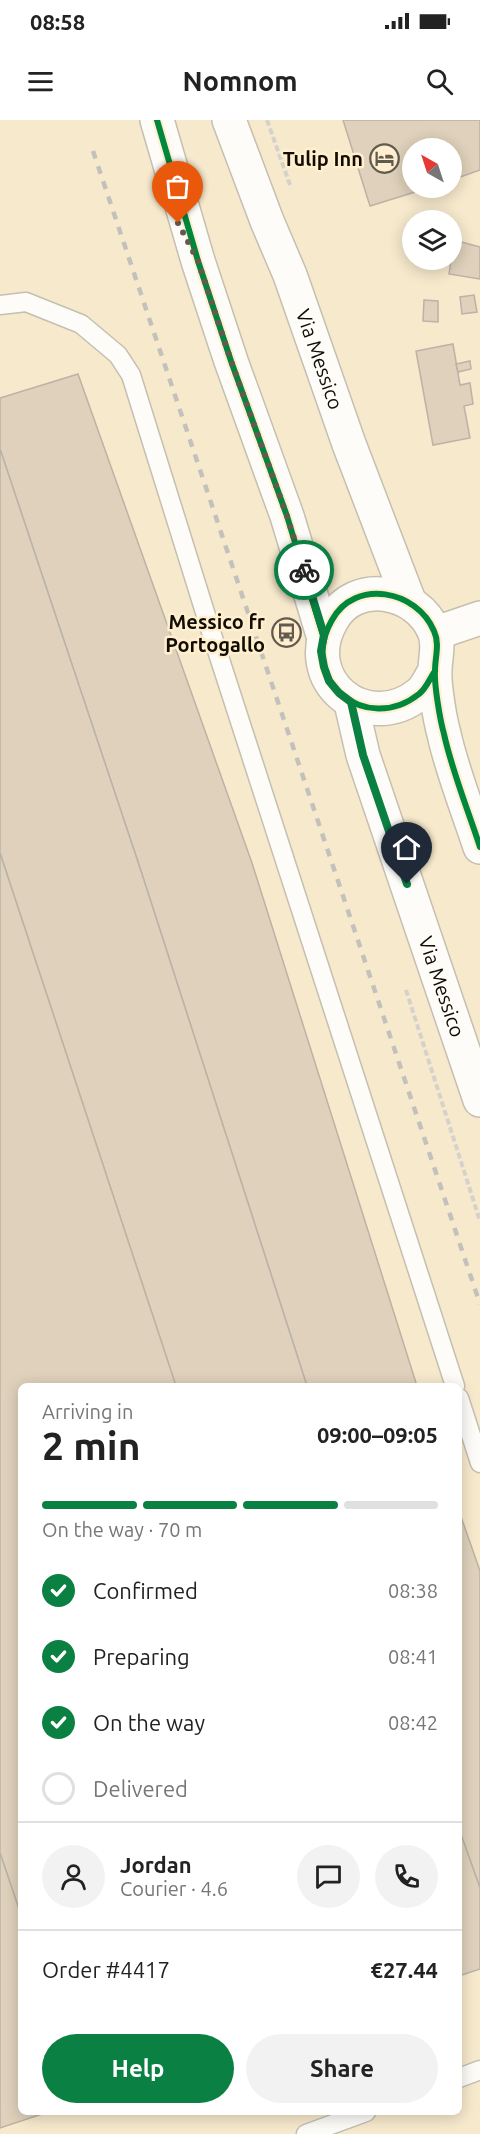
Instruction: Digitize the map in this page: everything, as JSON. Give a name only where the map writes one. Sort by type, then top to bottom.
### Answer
[{"type":"street","points":[[133,120],[147,167],[198,261]]},
{"type":"street","points":[[157,120],[198,261],[287,516],[324,635]]},
{"type":"street","name":"Via Messico","points":[[229,120],[267,222],[290,275],[349,444],[409,601],[427,616],[436,633]]},
{"type":"street","points":[[248,120],[267,222]]},
{"type":"street","points":[[409,601],[389,594],[368,594],[349,602],[333,617],[324,635],[321,651],[324,667],[334,687],[351,702],[375,710],[400,706],[421,693],[435,671]]},
{"type":"street","points":[[480,618],[436,633],[438,655],[435,671],[444,734],[480,847]]},
{"type":"street","name":"Via Messico","points":[[351,702],[363,755],[480,1100]]},
{"type":"lane","points":[[0,305],[26,302],[81,324],[118,355],[131,375],[213,638],[454,1383]]},
{"type":"lane","points":[[462,1407],[480,1463]]},
{"type":"lane","points":[[462,2077],[480,2070]]},
{"type":"lane","points":[[306,2134],[358,2115]]},
{"type":"path","points":[[406,988],[480,1221]]},
{"type":"shaded area","points":[[0,120],[480,120],[480,2134],[0,2134]]},
{"type":"building","name":"Tulip Inn","points":[[343,120],[480,120],[480,170],[462,176],[462,138],[402,138],[402,196],[370,206]]},
{"type":"building","points":[[462,242],[480,247],[480,279],[449,274],[450,270],[462,270]]},
{"type":"building","points":[[474,295],[477,312],[462,314],[460,297]]},
{"type":"building","points":[[424,300],[438,301],[438,322],[423,321]]},
{"type":"building","points":[[453,344],[460,385],[470,383],[473,404],[464,406],[470,438],[433,445],[416,351]]},
{"type":"building","points":[[470,361],[471,369],[458,372],[456,364]]},
{"type":"building","points":[[78,374],[252,863],[416,1383],[306,1383],[141,871],[0,449],[0,398]]},
{"type":"building","points":[[0,449],[141,871],[306,1383],[175,1383],[0,853]]},
{"type":"building","points":[[0,853],[175,1383],[18,1383],[18,1906],[0,1853]]},
{"type":"building","points":[[462,1520],[480,1571],[480,1888],[462,1837]]},
{"type":"building","points":[[462,1837],[480,1888],[480,1969],[462,1975]]},
{"type":"building","points":[[0,1853],[18,1906],[18,2115],[39,2115],[0,2128]]},
{"type":"railway","points":[[93,151],[480,1304]]},
{"type":"cycle path","points":[[157,120],[198,261],[287,516],[323,635]]},
{"type":"cycle path","points":[[435,671],[419,694],[399,705],[378,709],[359,705],[342,695],[330,681],[323,663],[324,642],[332,620],[342,607],[355,598],[370,594],[385,594],[400,598],[414,606],[426,617],[437,641],[435,684],[442,728],[480,847]]},
{"type":"way so far","points":[[178,223],[198,261],[304,570]]},
{"type":"place","name":"Tulip Inn","points":[[384,159]]},
{"type":"place","name":"Messico fr Portogallo","points":[[286,633]]},
{"type":"route","points":[[304,570],[324,635],[321,651],[324,667],[329,681],[351,702],[363,755],[407,884]]}]
